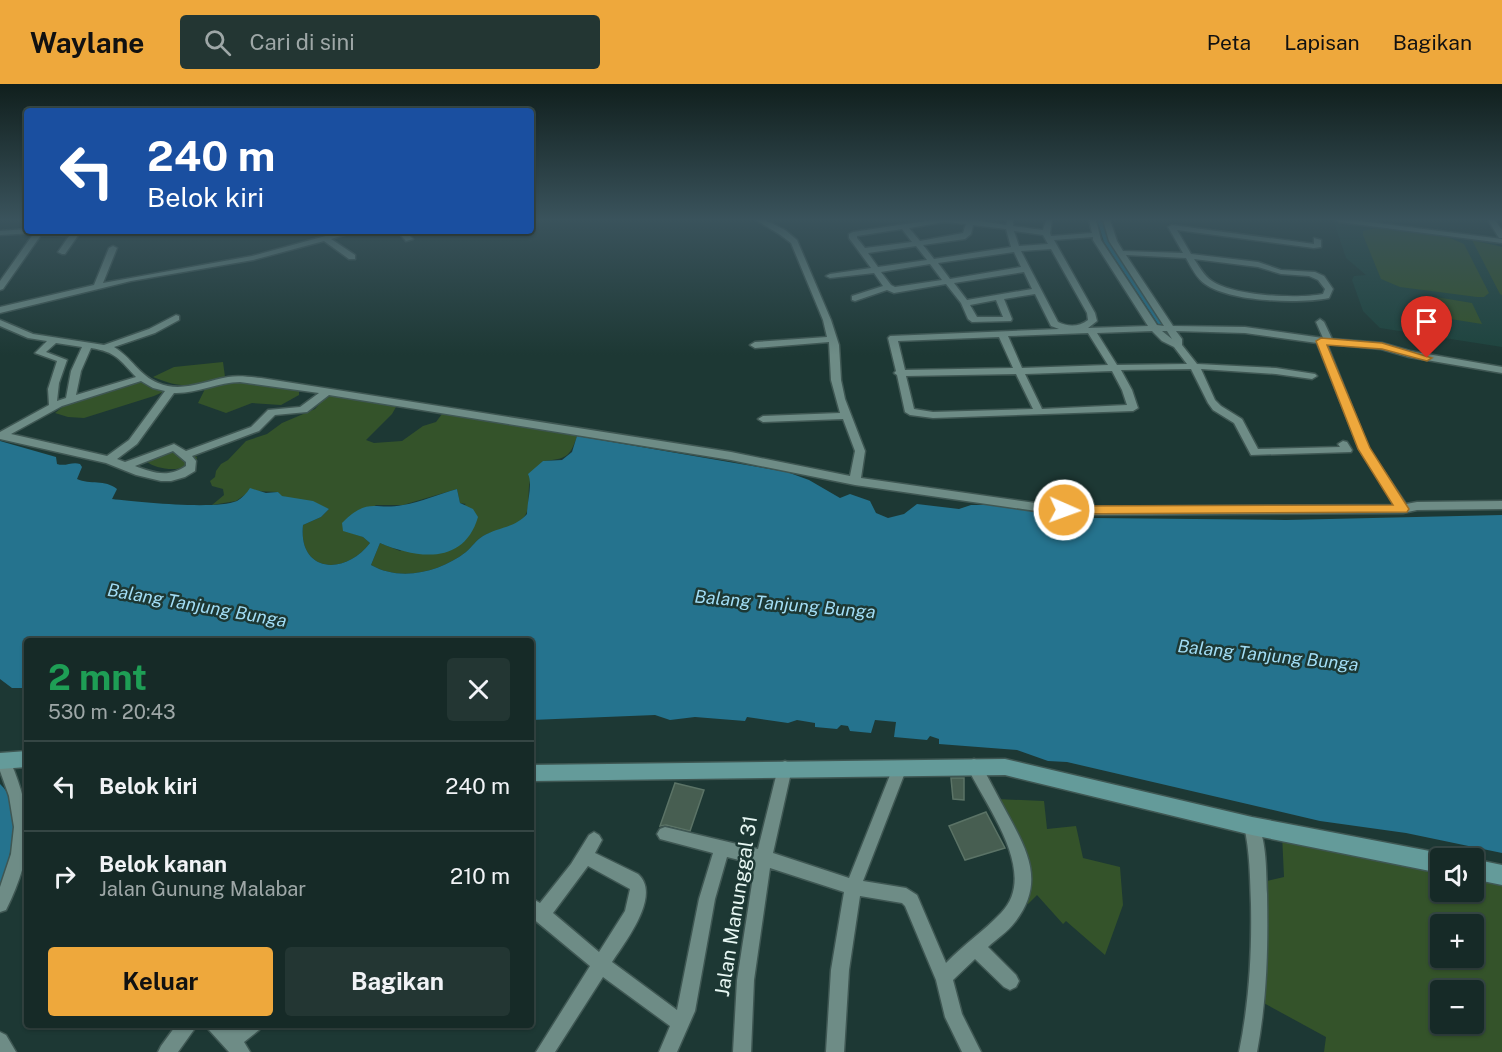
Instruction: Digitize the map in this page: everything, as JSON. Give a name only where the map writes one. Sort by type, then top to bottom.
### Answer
[{"type":"street","points":[[0,286],[15,265]]},
{"type":"street","points":[[97,288],[106,265]]},
{"type":"street","points":[[0,310],[131,279],[214,265]]},
{"type":"street","points":[[804,265],[832,339],[836,380],[860,451],[855,481]]},
{"type":"street","points":[[873,265],[888,287],[894,290],[1027,269]]},
{"type":"street","points":[[830,276],[910,265]]},
{"type":"street","points":[[936,265],[965,303],[973,319],[1008,319],[999,297]]},
{"type":"street","points":[[1025,265],[1057,326],[1082,327],[1093,321],[1064,265]]},
{"type":"street","points":[[1114,265],[1154,327],[1165,339],[1178,345],[1196,367],[1211,401],[1217,408],[1238,421],[1255,453],[1347,450],[1343,444]]},
{"type":"street","points":[[1128,265],[1177,339],[1178,345]]},
{"type":"street","points":[[1196,265],[1202,276],[1212,285],[1273,297],[1310,300],[1326,296],[1329,290],[1326,283],[1317,276],[1256,265]]},
{"type":"street","points":[[855,298],[888,287]]},
{"type":"street","points":[[965,303],[1038,291]]},
{"type":"street","points":[[106,347],[153,332],[176,318]]},
{"type":"street","points":[[1320,322],[1364,449],[1403,509]]},
{"type":"street","points":[[0,324],[32,336],[106,347],[119,353],[141,378],[171,390],[185,391],[240,379],[731,456],[855,481],[1079,512],[1403,509],[1417,506],[1502,505]]},
{"type":"street","points":[[1091,330],[1131,400],[1133,407],[1131,409],[933,415],[913,413],[908,410],[899,373],[893,339],[895,337],[1154,327],[1245,330],[1382,346],[1409,354],[1502,370]]},
{"type":"street","points":[[1002,334],[1039,412]]},
{"type":"street","points":[[755,345],[832,339]]},
{"type":"street","points":[[53,340],[40,353],[62,360],[52,393],[54,406]]},
{"type":"street","points":[[71,400],[74,378],[82,354],[88,345]]},
{"type":"street","points":[[899,373],[1196,367],[1252,368],[1312,376]]},
{"type":"street","points":[[1,436],[54,406],[141,378]]},
{"type":"street","points":[[109,460],[134,442],[171,390]]},
{"type":"street","points":[[185,455],[255,429],[272,412],[305,410],[327,392]]},
{"type":"street","points":[[763,419],[847,416]]},
{"type":"street","points":[[1,436],[109,460],[169,479],[191,468],[191,461],[176,448],[171,448],[125,465]]},
{"type":"street","points":[[0,904],[14,870],[22,837],[19,801],[2,761],[24,759]]},
{"type":"street","points":[[944,978],[975,946],[1008,918],[1020,897],[1023,870],[1020,853],[974,766]]},
{"type":"street","points":[[534,774],[785,768],[899,770],[974,766],[1005,767],[1252,826],[1430,861]]},
{"type":"street","name":"Jalan Manunggal 31","points":[[742,1052],[742,1011],[763,858],[785,768]]},
{"type":"street","points":[[835,1052],[840,970],[853,887],[899,770]]},
{"type":"street","points":[[1248,1052],[1255,1022],[1261,950],[1260,880],[1252,826]]},
{"type":"street","points":[[664,834],[763,858],[853,887],[906,896],[911,901],[928,947],[944,978],[954,1017],[972,1052]]},
{"type":"street","points":[[594,840],[586,856],[536,910],[600,964],[681,1023]]},
{"type":"street","points":[[668,1052],[690,995],[707,899],[722,848]]},
{"type":"street","points":[[545,1052],[632,915],[639,890],[632,880],[586,856]]},
{"type":"street","points":[[1484,871],[1502,875]]},
{"type":"street","points":[[975,946],[1010,981]]},
{"type":"street","points":[[167,1052],[186,1028]]},
{"type":"street","points":[[219,1028],[236,1047],[250,1028]]},
{"type":"street","points":[[0,1041],[7,1052]]},
{"type":"shaded area","points":[[1354,265],[1502,265],[1502,347],[1380,328],[1363,311],[1352,280],[1354,276],[1366,275]]},
{"type":"green space","points":[[1375,265],[1475,265],[1489,293],[1484,297],[1477,297],[1400,287],[1381,279]]},
{"type":"green space","points":[[1485,265],[1502,265],[1502,295]]},
{"type":"green space","points":[[1436,297],[1472,303],[1482,324],[1444,318]]},
{"type":"green space","points":[[223,362],[225,377],[197,384],[173,384],[153,377],[174,367]]},
{"type":"green space","points":[[139,380],[165,389],[154,396],[84,418],[55,413],[70,401]]},
{"type":"green space","points":[[231,380],[303,390],[299,391],[299,395],[281,405],[252,403],[226,413],[198,403],[205,389]]},
{"type":"green space","points":[[328,394],[396,407],[366,440],[374,443],[402,441],[423,426],[436,422],[442,414],[448,412],[577,436],[572,449],[566,456],[543,461],[534,473],[529,485],[524,517],[510,526],[478,539],[456,559],[432,569],[407,574],[383,570],[371,565],[380,543],[400,551],[466,504],[460,503],[457,489],[403,505],[376,505],[343,530],[363,537],[370,543],[360,554],[348,561],[325,564],[315,560],[308,553],[303,541],[303,525],[321,517],[329,509],[281,496],[278,492],[255,491],[236,501],[212,505],[224,495],[223,489],[212,486],[210,481],[215,477],[221,464],[246,441],[267,434],[282,423],[315,409]]},
{"type":"green space","points":[[176,445],[179,449],[197,457],[196,462],[178,469],[171,469],[157,467],[146,461]]},
{"type":"green space","points":[[996,799],[1044,801],[1047,829],[1076,826],[1083,858],[1120,867],[1123,905],[1105,955],[1066,921],[1063,924],[1037,895],[1028,904],[1021,898],[1023,885]]},
{"type":"green space","points":[[1282,834],[1430,865],[1430,902],[1484,902],[1484,876],[1502,880],[1502,1052],[1324,1052],[1326,1037],[1260,1001],[1267,881],[1284,877]]},
{"type":"water","name":"Balang Tanjung Bunga","points":[[577,436],[787,472],[809,480],[840,498],[850,494],[870,501],[876,513],[888,518],[904,514],[917,504],[959,509],[971,505],[992,505],[1092,518],[1286,520],[1502,515],[1502,853],[1406,833],[1320,821],[1067,762],[1048,761],[1017,750],[939,744],[939,739],[930,736],[927,740],[894,737],[896,722],[875,720],[871,733],[850,731],[848,726],[841,725],[837,729],[815,727],[815,723],[797,720],[788,723],[747,717],[745,721],[695,717],[670,720],[655,715],[534,720],[534,638],[24,638],[24,688],[12,688],[0,679],[0,441],[56,457],[57,464],[80,464],[82,467],[77,479],[112,486],[117,489],[112,499],[176,505],[226,504],[237,501],[250,488],[313,501],[329,509],[321,517],[303,525],[303,541],[308,553],[315,560],[325,564],[348,561],[360,554],[370,543],[363,537],[343,531],[342,523],[359,510],[372,506],[410,504],[457,489],[460,503],[473,509],[478,517],[471,533],[462,544],[451,551],[424,554],[380,543],[371,565],[395,573],[407,574],[444,565],[466,552],[483,536],[522,519],[527,514],[530,488],[528,474],[543,461],[562,460],[572,452]]},
{"type":"water","points":[[0,784],[8,794],[13,807],[14,820],[11,850],[0,890]]},
{"type":"building","points":[[951,778],[964,778],[964,800],[953,799]]},
{"type":"building","points":[[675,783],[704,790],[690,831],[666,825],[660,826]]},
{"type":"building","points":[[986,812],[1005,848],[965,860],[949,826]]},
{"type":"waterway","points":[[1123,265],[1161,322]]},
{"type":"route","points":[[1064,510],[1098,512],[1403,509],[1364,449],[1321,341],[1382,346],[1427,358]]}]
